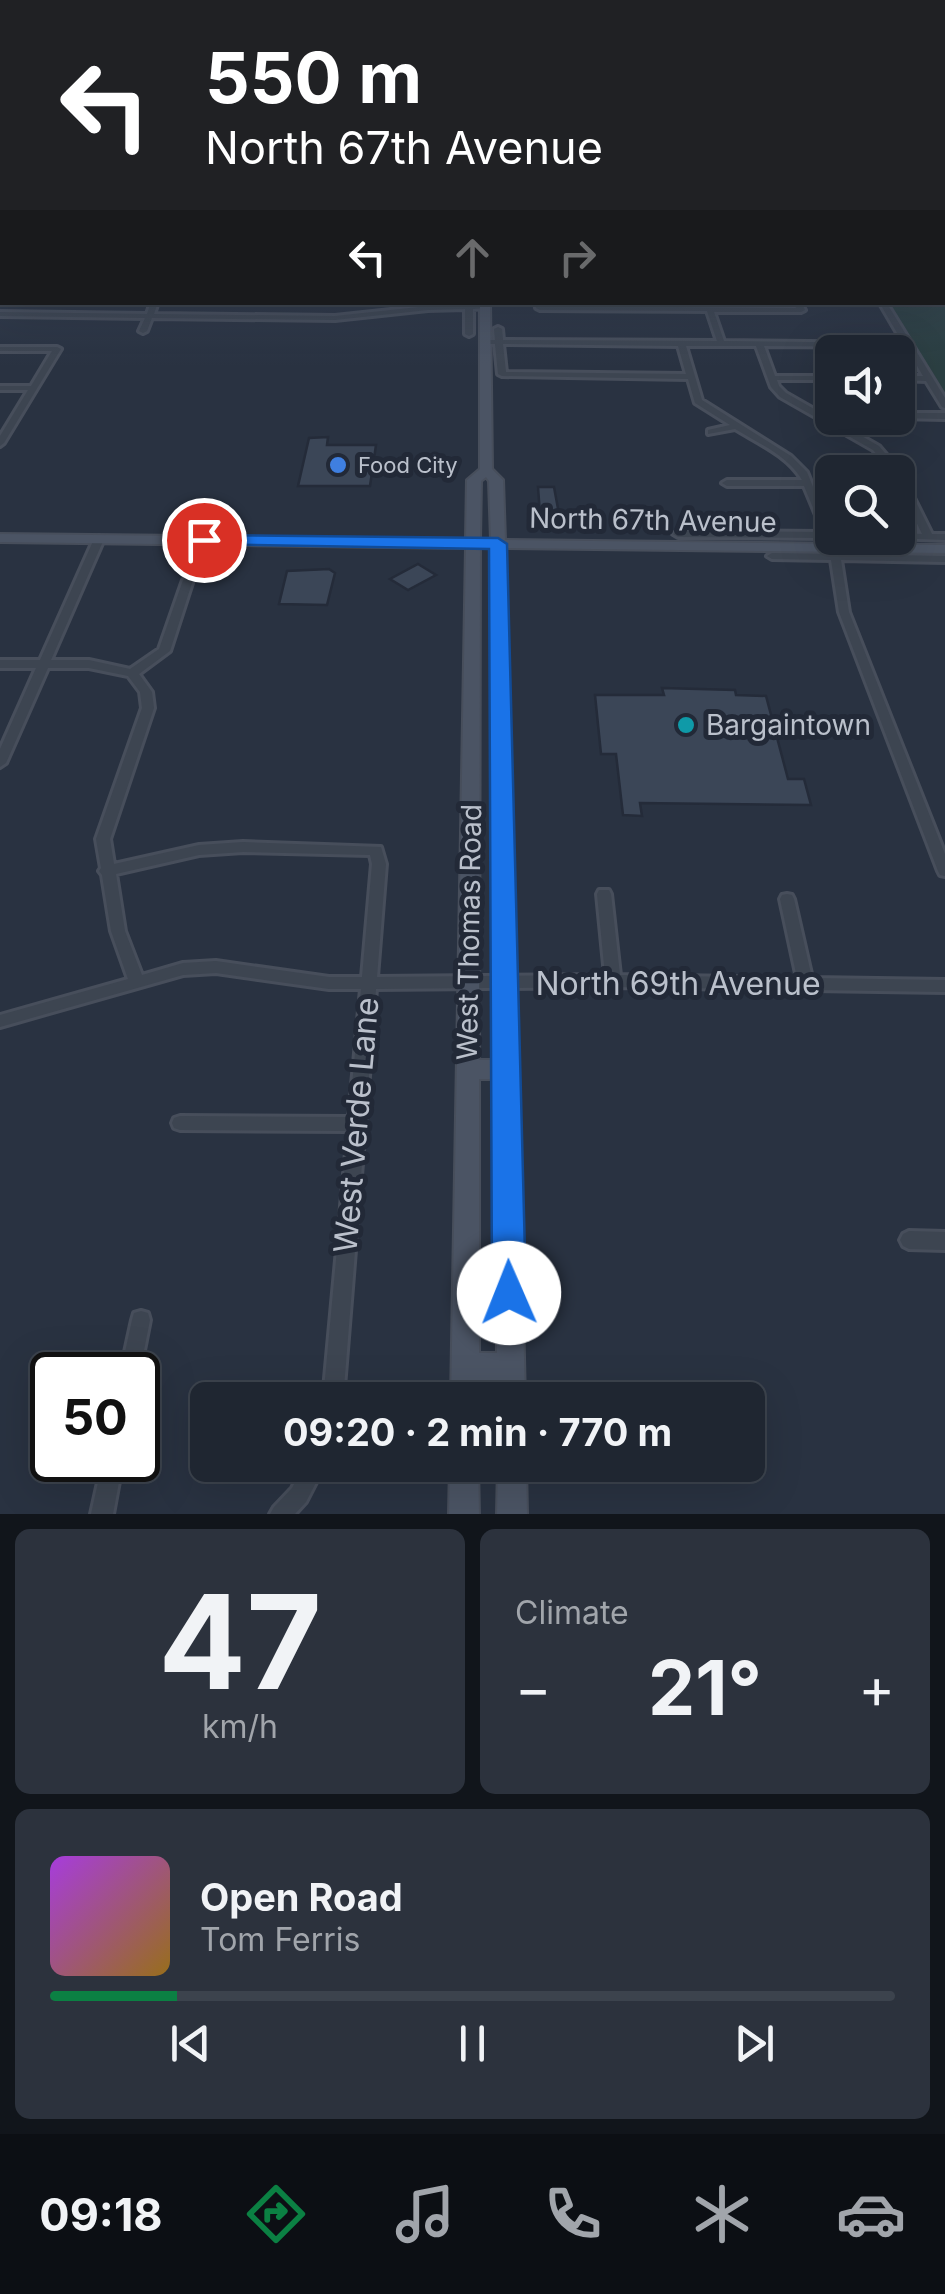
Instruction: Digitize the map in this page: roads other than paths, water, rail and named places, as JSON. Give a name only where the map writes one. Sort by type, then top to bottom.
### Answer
[{"type":"main road","name":"West Thomas Road","points":[[465,1382],[474,480],[486,470],[492,342],[485,305]]},
{"type":"main road","name":"West Thomas Road","points":[[486,470],[496,480],[498,544],[510,1382]]},
{"type":"main road","name":"North 67th Avenue","points":[[0,538],[815,544]]},
{"type":"main road","name":"North 67th Avenue","points":[[914,555],[944,559]]},
{"type":"main road","points":[[468,1068],[505,1070]]},
{"type":"main road","points":[[465,1368],[510,1368]]},
{"type":"main road","points":[[464,1482],[464,1514]]},
{"type":"main road","points":[[512,1482],[512,1514]]},
{"type":"street","points":[[23,314],[29,305]]},
{"type":"street","points":[[142,330],[154,305]]},
{"type":"street","points":[[230,316],[235,305]]},
{"type":"street","points":[[315,318],[318,305]]},
{"type":"street","points":[[0,314],[315,318],[444,305]]},
{"type":"street","points":[[469,305],[469,334]]},
{"type":"street","points":[[540,305],[710,310],[799,306]]},
{"type":"street","points":[[884,305],[902,335]]},
{"type":"street","points":[[710,310],[721,344]]},
{"type":"street","name":"West Thomas Road","points":[[498,329],[492,342],[502,374],[690,377]]},
{"type":"street","points":[[492,342],[815,344]]},
{"type":"street","points":[[682,343],[698,400],[801,468],[815,501]]},
{"type":"street","points":[[759,344],[783,395],[815,413]]},
{"type":"street","points":[[0,348],[58,349],[3,432],[0,443]]},
{"type":"street","points":[[915,357],[945,405]]},
{"type":"street","points":[[772,378],[815,378]]},
{"type":"street","points":[[915,379],[928,379]]},
{"type":"street","points":[[0,388],[34,388]]},
{"type":"street","points":[[915,416],[945,416]]},
{"type":"street","points":[[711,432],[734,426]]},
{"type":"street","points":[[853,435],[883,455]]},
{"type":"street","points":[[727,483],[808,484]]},
{"type":"street","points":[[915,510],[929,537]]},
{"type":"street","name":"North 67th Avenue","points":[[678,534],[815,543]]},
{"type":"street","points":[[915,537],[945,537]]},
{"type":"street","points":[[0,762],[99,539]]},
{"type":"street","name":"North 67th Avenue","points":[[772,556],[815,548]]},
{"type":"street","points":[[835,555],[844,612],[945,871]]},
{"type":"street","points":[[132,674],[164,651],[188,580]]},
{"type":"street","points":[[0,664],[104,666],[132,674],[146,692],[148,708],[103,838],[124,957],[136,980]]},
{"type":"street","name":"West Verde Lane","points":[[106,871],[198,850],[376,850],[379,864],[334,1382]]},
{"type":"street","points":[[604,894],[613,981]]},
{"type":"street","points":[[786,899],[806,984]]},
{"type":"street","name":"North 69th Avenue","points":[[0,1020],[136,980],[182,969],[216,967],[318,982],[945,986]]},
{"type":"street","points":[[180,1123],[355,1124]]},
{"type":"street","points":[[909,1240],[945,1242]]},
{"type":"street","points":[[135,1352],[141,1320]]},
{"type":"street","points":[[102,1514],[109,1482]]},
{"type":"street","points":[[281,1514],[305,1482]]},
{"type":"place","name":"Food City","points":[[338,465]]},
{"type":"place","name":"Bargaintown","points":[[686,725]]}]
